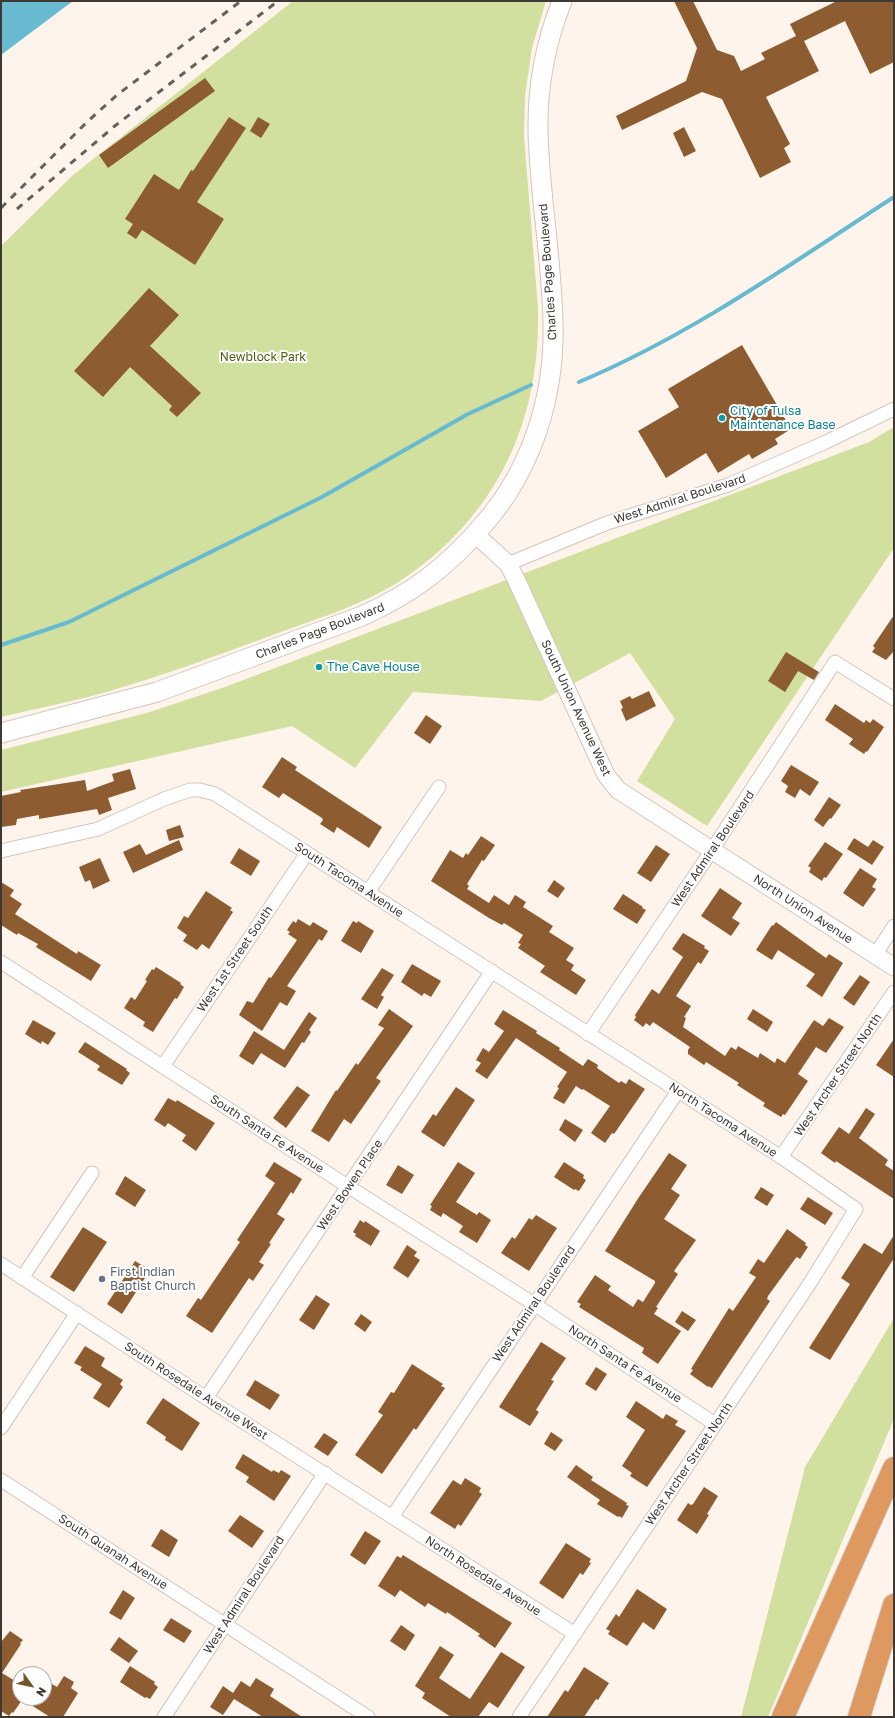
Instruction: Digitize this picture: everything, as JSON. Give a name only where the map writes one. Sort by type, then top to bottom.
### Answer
[{"type":"highway","points":[[783,1717],[894,1468]]},
{"type":"highway","points":[[859,1717],[894,1606]]},
{"type":"main road","name":"Charles Page Boulevard","points":[[1,733],[156,692],[362,616],[392,603],[414,589],[458,553],[495,512],[522,467],[537,433],[547,394],[551,363],[553,324],[539,151],[539,113],[545,55],[562,1]]},
{"type":"street","name":"West Admiral Boulevard","points":[[508,564],[607,523],[728,485],[794,457],[894,409]]},
{"type":"street","name":"South Union Avenue West","points":[[475,534],[508,564],[606,776],[623,794],[712,850]]},
{"type":"street","name":"West Admiral Boulevard","points":[[588,1034],[712,850],[835,662],[894,699]]},
{"type":"street","points":[[368,892],[439,787]]},
{"type":"street","name":"South Tacoma Avenue","points":[[1,850],[98,829],[180,793],[200,790],[215,794],[588,1034]]},
{"type":"street","name":"North Union Avenue","points":[[712,850],[894,967]]},
{"type":"street","name":"West 1st Street South","points":[[163,1066],[307,853]]},
{"type":"street","points":[[875,955],[894,926]]},
{"type":"street","name":"South Santa Fe Avenue","points":[[1,962],[349,1187],[534,1304]]},
{"type":"street","name":"West Bowen Place","points":[[206,1398],[349,1187],[492,971]]},
{"type":"street","name":"West Archer Street North","points":[[781,1158],[894,992]]},
{"type":"street","name":"North Tacoma Avenue","points":[[588,1034],[678,1090],[856,1209]]},
{"type":"street","name":"West Admiral Boulevard","points":[[392,1517],[678,1090]]},
{"type":"street","points":[[22,1278],[92,1173]]},
{"type":"street","name":"West Archer Street North","points":[[519,1717],[810,1283],[856,1209]]},
{"type":"street","name":"South Rosedale Avenue West","points":[[1,1264],[392,1517]]},
{"type":"street","name":"North Santa Fe Avenue","points":[[534,1304],[715,1424]]},
{"type":"street","points":[[1,1428],[77,1313]]},
{"type":"street","name":"West Admiral Boulevard","points":[[164,1717],[325,1473]]},
{"type":"street","name":"South Quanah Avenue","points":[[1,1480],[368,1717]]},
{"type":"street","name":"North Rosedale Avenue","points":[[392,1517],[575,1634]]},
{"type":"green space","name":"Newblock Park","points":[[293,1],[546,1],[532,48],[525,96],[524,137],[538,308],[537,349],[532,388],[522,425],[508,460],[489,493],[466,524],[438,552],[406,577],[390,587],[354,605],[151,678],[86,698],[1,717],[1,246],[73,175]]},
{"type":"green space","points":[[894,427],[894,548],[707,826],[637,781],[675,719],[630,653],[541,701],[413,692],[355,768],[292,726],[1,792],[1,750],[150,712],[225,687],[869,442]]},
{"type":"green space","points":[[894,1318],[894,1419],[768,1717],[741,1717],[805,1467]]},
{"type":"water","points":[[1,1],[73,1],[1,55]]},
{"type":"building","points":[[674,1],[693,1],[717,50],[734,56],[741,71],[765,59],[761,53],[796,36],[790,24],[837,1],[894,1],[894,62],[870,74],[845,21],[804,41],[819,71],[766,97],[790,144],[784,148],[791,162],[760,178],[722,99],[702,92],[622,130],[616,116],[686,81],[697,48]]},
{"type":"building","points":[[205,78],[215,91],[108,168],[99,155]]},
{"type":"building","points":[[229,117],[246,128],[197,202],[224,219],[195,265],[142,230],[136,239],[127,233],[133,224],[125,219],[154,174],[179,190],[191,170],[193,171]]},
{"type":"building","points":[[258,117],[270,124],[261,138],[250,131]]},
{"type":"building","points":[[684,127],[696,151],[684,157],[673,133]]},
{"type":"building","points":[[149,288],[179,315],[150,346],[201,393],[177,417],[169,410],[172,406],[130,367],[103,397],[74,371]]},
{"type":"building","name":"City of Tulsa Maintenance Base","points":[[742,345],[791,429],[775,439],[778,444],[752,459],[749,454],[718,473],[706,453],[666,478],[638,431],[679,407],[668,389]]},
{"type":"building","points":[[894,615],[894,651],[886,660],[872,652],[875,648],[873,646]]},
{"type":"building","points":[[786,652],[819,672],[814,680],[798,671],[785,692],[768,681]]},
{"type":"building","points":[[649,691],[656,706],[626,721],[621,709],[623,708],[620,701],[630,696],[632,699]]},
{"type":"building","points":[[835,704],[864,723],[866,720],[870,723],[873,719],[884,727],[867,752],[866,751],[864,754],[849,744],[853,739],[825,720]]},
{"type":"building","points":[[426,715],[442,726],[430,744],[414,733]]},
{"type":"building","points":[[282,757],[297,767],[295,770],[382,827],[369,848],[337,827],[334,833],[320,824],[323,820],[322,818],[283,793],[279,798],[262,787]]},
{"type":"building","points":[[791,765],[819,782],[810,796],[800,789],[795,798],[785,792],[788,786],[781,781]]},
{"type":"building","points":[[130,769],[136,789],[108,798],[112,810],[99,815],[97,809],[39,819],[39,815],[17,819],[16,825],[1,827],[1,796],[21,792],[20,790],[85,780],[87,791],[114,781],[112,774]]},
{"type":"building","points":[[829,797],[841,805],[823,827],[814,820]]},
{"type":"building","points":[[180,825],[184,837],[169,841],[166,830]]},
{"type":"building","points":[[481,836],[495,845],[484,861],[482,860],[467,884],[469,886],[467,889],[489,903],[494,895],[509,905],[515,895],[526,902],[523,907],[553,926],[549,932],[574,948],[566,960],[574,965],[571,970],[586,980],[576,995],[540,972],[545,966],[518,948],[521,944],[518,943],[523,935],[504,923],[502,925],[489,918],[431,881],[450,850],[463,858],[466,853],[468,855]]},
{"type":"building","points":[[854,838],[868,847],[873,840],[884,847],[872,865],[847,849]]},
{"type":"building","points":[[179,840],[183,850],[133,873],[123,852],[140,844],[146,855]]},
{"type":"building","points":[[825,842],[843,854],[826,878],[824,877],[822,881],[809,872],[811,868],[808,866]]},
{"type":"building","points":[[656,845],[670,854],[651,882],[637,873]]},
{"type":"building","points":[[239,848],[260,861],[251,876],[230,863]]},
{"type":"building","points":[[100,858],[110,881],[93,889],[90,880],[85,882],[79,867]]},
{"type":"building","points":[[860,868],[877,879],[872,887],[876,889],[863,907],[843,893]]},
{"type":"building","points":[[554,880],[565,888],[558,898],[547,891]]},
{"type":"building","points":[[1,882],[14,890],[10,896],[22,904],[15,914],[77,954],[78,951],[101,965],[91,981],[36,947],[38,944],[18,933],[17,935],[1,925]]},
{"type":"building","points":[[720,888],[742,903],[732,918],[740,923],[731,936],[701,916]]},
{"type":"building","points":[[206,891],[232,908],[230,910],[233,912],[209,949],[202,944],[197,950],[183,941],[187,935],[177,928],[184,916],[188,918]]},
{"type":"building","points":[[623,894],[646,910],[637,924],[613,909]]},
{"type":"building","points":[[298,919],[310,926],[313,922],[328,931],[322,941],[319,939],[287,986],[296,991],[287,1006],[280,1002],[262,1031],[239,1015],[247,1001],[253,1003],[269,977],[271,978],[297,940],[288,934],[290,932],[287,930],[293,921],[296,923]]},
{"type":"building","points":[[353,921],[357,923],[358,921],[374,931],[361,953],[341,941]]},
{"type":"building","points":[[776,922],[826,958],[829,954],[843,963],[822,997],[806,986],[815,974],[778,950],[772,960],[756,950],[772,925],[773,926]]},
{"type":"building","points":[[683,933],[705,946],[704,948],[709,951],[701,964],[698,962],[676,996],[691,1006],[684,1017],[686,1018],[683,1027],[725,1056],[731,1047],[736,1050],[738,1046],[758,1058],[760,1053],[775,1063],[777,1058],[785,1063],[814,1020],[823,1026],[829,1018],[844,1027],[826,1053],[816,1047],[798,1074],[808,1081],[785,1115],[783,1114],[781,1117],[763,1106],[765,1103],[737,1085],[739,1083],[706,1062],[704,1065],[688,1054],[690,1047],[653,1022],[650,1026],[646,1023],[643,1027],[634,1020],[636,1017],[635,1015],[652,989],[659,994],[683,957],[672,949]]},
{"type":"building","points":[[412,964],[441,981],[431,997],[424,993],[422,996],[401,982]]},
{"type":"building","points":[[156,967],[181,983],[180,984],[184,987],[153,1032],[143,1026],[145,1022],[124,1008],[131,997],[135,1000],[147,981],[145,980],[152,969],[154,970]]},
{"type":"building","points":[[382,968],[394,975],[381,995],[384,997],[377,1009],[361,999]]},
{"type":"building","points":[[860,975],[870,982],[854,1006],[843,998]]},
{"type":"building","points":[[389,1009],[413,1026],[376,1078],[381,1081],[351,1124],[344,1119],[329,1142],[311,1131],[336,1090],[337,1091],[356,1063],[358,1065],[384,1028],[378,1025]]},
{"type":"building","points":[[753,1009],[773,1022],[767,1032],[747,1019]]},
{"type":"building","points":[[503,1010],[537,1031],[536,1033],[560,1048],[559,1050],[583,1066],[588,1059],[598,1065],[597,1068],[619,1083],[621,1081],[626,1084],[629,1079],[645,1089],[614,1134],[612,1133],[605,1143],[591,1133],[610,1106],[576,1086],[564,1104],[553,1098],[559,1088],[557,1087],[567,1072],[516,1038],[487,1079],[475,1071],[481,1063],[476,1060],[483,1048],[489,1052],[504,1031],[494,1024]]},
{"type":"building","points":[[309,1012],[317,1018],[309,1030],[311,1032],[304,1043],[302,1042],[285,1068],[261,1053],[253,1065],[239,1056],[254,1031],[284,1050]]},
{"type":"building","points":[[33,1020],[56,1033],[48,1045],[42,1041],[41,1044],[25,1034]]},
{"type":"building","points":[[894,1039],[894,1077],[876,1065]]},
{"type":"building","points":[[85,1042],[127,1069],[126,1070],[130,1073],[122,1085],[97,1070],[100,1066],[78,1052]]},
{"type":"building","points":[[297,1086],[310,1095],[286,1128],[273,1118]]},
{"type":"building","points":[[456,1087],[475,1100],[444,1147],[421,1132],[433,1114],[436,1116]]},
{"type":"building","points":[[168,1098],[176,1102],[177,1100],[215,1123],[196,1151],[182,1141],[186,1135],[168,1123],[165,1127],[154,1120]]},
{"type":"building","points":[[866,1108],[875,1114],[859,1138],[888,1160],[885,1165],[894,1171],[894,1199],[836,1161],[835,1163],[821,1153],[839,1127],[849,1134]]},
{"type":"building","points":[[565,1119],[583,1130],[575,1142],[559,1130]]},
{"type":"building","points":[[669,1153],[687,1165],[671,1189],[680,1195],[664,1219],[696,1240],[674,1271],[678,1274],[656,1307],[658,1308],[654,1314],[681,1331],[658,1364],[642,1353],[644,1348],[579,1307],[581,1304],[577,1302],[595,1275],[611,1286],[608,1290],[633,1307],[638,1299],[643,1302],[655,1283],[655,1281],[605,1251]]},
{"type":"building","points":[[274,1162],[302,1179],[293,1194],[291,1192],[277,1214],[285,1219],[269,1243],[271,1244],[259,1262],[264,1265],[253,1281],[249,1278],[212,1333],[186,1316],[198,1298],[201,1300],[240,1242],[237,1240],[275,1183],[265,1176]]},
{"type":"building","points":[[458,1162],[475,1173],[456,1202],[477,1215],[479,1212],[491,1220],[477,1243],[459,1232],[463,1226],[443,1213],[441,1217],[430,1210],[432,1206],[430,1205]]},
{"type":"building","points":[[564,1162],[584,1175],[583,1178],[586,1180],[579,1191],[574,1190],[554,1177]]},
{"type":"building","points":[[398,1165],[414,1175],[402,1194],[386,1185]]},
{"type":"building","points":[[125,1176],[146,1190],[135,1207],[115,1194]]},
{"type":"building","points":[[761,1187],[774,1195],[767,1206],[754,1198]]},
{"type":"building","points":[[808,1197],[833,1213],[825,1225],[800,1209]]},
{"type":"building","points":[[536,1215],[557,1228],[529,1271],[501,1253],[512,1237],[515,1239],[529,1218],[532,1220]]},
{"type":"building","points":[[360,1220],[364,1223],[365,1221],[380,1231],[371,1246],[355,1236],[356,1234],[353,1232]]},
{"type":"building","points":[[83,1227],[107,1242],[74,1292],[50,1277]]},
{"type":"building","points":[[787,1229],[806,1243],[805,1245],[808,1247],[800,1259],[797,1257],[795,1259],[768,1296],[767,1299],[770,1301],[712,1388],[708,1387],[690,1374],[693,1370],[691,1369],[729,1308],[733,1311],[756,1277],[749,1273],[758,1259],[764,1263]]},
{"type":"building","points":[[894,1235],[894,1258],[830,1360],[809,1348],[850,1284],[841,1278],[864,1243],[882,1254]]},
{"type":"building","points":[[407,1245],[417,1252],[414,1256],[420,1260],[408,1278],[393,1268]]},
{"type":"building","points":[[135,1261],[150,1270],[122,1314],[107,1304]]},
{"type":"building","points":[[316,1295],[330,1304],[314,1330],[299,1320]]},
{"type":"building","points":[[682,1311],[696,1320],[688,1331],[675,1322]]},
{"type":"building","points":[[361,1314],[372,1322],[365,1332],[354,1324]]},
{"type":"building","points":[[541,1342],[566,1358],[551,1380],[554,1381],[536,1410],[539,1412],[530,1426],[499,1407]]},
{"type":"building","points":[[85,1346],[105,1358],[101,1366],[123,1380],[120,1384],[123,1387],[109,1408],[93,1398],[102,1384],[80,1370],[82,1367],[74,1363]]},
{"type":"building","points":[[412,1364],[443,1384],[441,1386],[445,1388],[416,1430],[414,1428],[382,1474],[355,1455],[383,1415],[378,1412],[391,1392],[394,1393]]},
{"type":"building","points":[[596,1367],[607,1374],[596,1391],[585,1384]]},
{"type":"building","points":[[255,1380],[280,1395],[270,1410],[246,1395]]},
{"type":"building","points":[[163,1398],[200,1423],[182,1451],[165,1440],[166,1437],[146,1423]]},
{"type":"building","points":[[636,1401],[663,1419],[666,1414],[678,1421],[675,1425],[686,1431],[647,1487],[630,1476],[632,1473],[622,1466],[645,1430],[626,1417]]},
{"type":"building","points":[[551,1432],[563,1440],[555,1451],[544,1444]]},
{"type":"building","points":[[324,1433],[338,1442],[328,1456],[314,1447]]},
{"type":"building","points":[[243,1454],[272,1472],[273,1470],[279,1473],[281,1470],[291,1476],[274,1501],[246,1482],[249,1477],[235,1468]]},
{"type":"building","points":[[576,1465],[593,1477],[591,1480],[627,1503],[626,1505],[629,1506],[622,1518],[597,1504],[600,1500],[567,1477]]},
{"type":"building","points":[[465,1478],[481,1488],[479,1492],[482,1494],[461,1526],[458,1524],[455,1529],[430,1513],[453,1480],[461,1485]]},
{"type":"building","points":[[704,1487],[718,1496],[707,1514],[709,1515],[697,1534],[677,1520],[688,1503],[691,1505],[693,1504]]},
{"type":"building","points":[[240,1515],[264,1531],[252,1548],[228,1531]]},
{"type":"building","points":[[161,1529],[178,1540],[169,1557],[151,1546]]},
{"type":"building","points":[[365,1531],[381,1541],[365,1565],[350,1555]]},
{"type":"building","points":[[566,1543],[591,1559],[589,1562],[591,1563],[583,1575],[580,1573],[563,1599],[539,1583]]},
{"type":"building","points":[[403,1555],[512,1623],[495,1648],[478,1636],[480,1634],[447,1612],[446,1614],[428,1603],[425,1607],[400,1590],[395,1597],[378,1586],[397,1556],[401,1558]]},
{"type":"building","points":[[637,1589],[667,1609],[654,1630],[643,1622],[627,1646],[608,1634],[610,1631],[606,1629],[616,1614],[619,1617]]},
{"type":"building","points":[[123,1590],[135,1598],[121,1620],[109,1613]]},
{"type":"building","points":[[171,1618],[192,1631],[184,1643],[163,1630]]},
{"type":"building","points":[[401,1625],[415,1635],[405,1651],[390,1641]]},
{"type":"building","points":[[10,1631],[23,1640],[2,1673],[12,1679],[12,1706],[18,1706],[9,1716],[1,1711],[1,1642]]},
{"type":"building","points":[[119,1637],[138,1651],[129,1663],[110,1650]]},
{"type":"building","points":[[440,1646],[454,1655],[439,1678],[470,1699],[501,1652],[525,1667],[498,1708],[489,1702],[478,1717],[451,1717],[422,1698],[425,1693],[415,1686]]},
{"type":"building","points":[[130,1666],[155,1682],[154,1684],[158,1687],[150,1699],[145,1698],[120,1682]]},
{"type":"building","points":[[584,1667],[609,1683],[598,1700],[596,1699],[584,1717],[547,1717],[565,1690],[568,1692]]},
{"type":"building","points":[[64,1676],[74,1682],[71,1688],[78,1693],[63,1717],[50,1717],[33,1706],[52,1706],[52,1684],[57,1687]]},
{"type":"building","points":[[256,1678],[274,1689],[270,1696],[302,1717],[263,1717],[234,1699],[223,1715],[210,1707],[223,1686],[233,1693],[241,1681],[250,1687]]},
{"type":"waterway","points":[[579,382],[661,343],[701,320],[740,297],[894,197]]},
{"type":"waterway","points":[[1,645],[69,622],[322,497],[468,414],[531,385]]},
{"type":"railway","points":[[1,208],[88,121],[117,95],[241,1]]},
{"type":"railway","points":[[17,209],[116,125],[278,1]]},
{"type":"place","name":"City of Tulsa Maintenance Base","points":[[722,418]]},
{"type":"place","name":"The Cave House","points":[[319,667]]},
{"type":"place","name":"First Indian Baptist Church","points":[[102,1279]]}]
